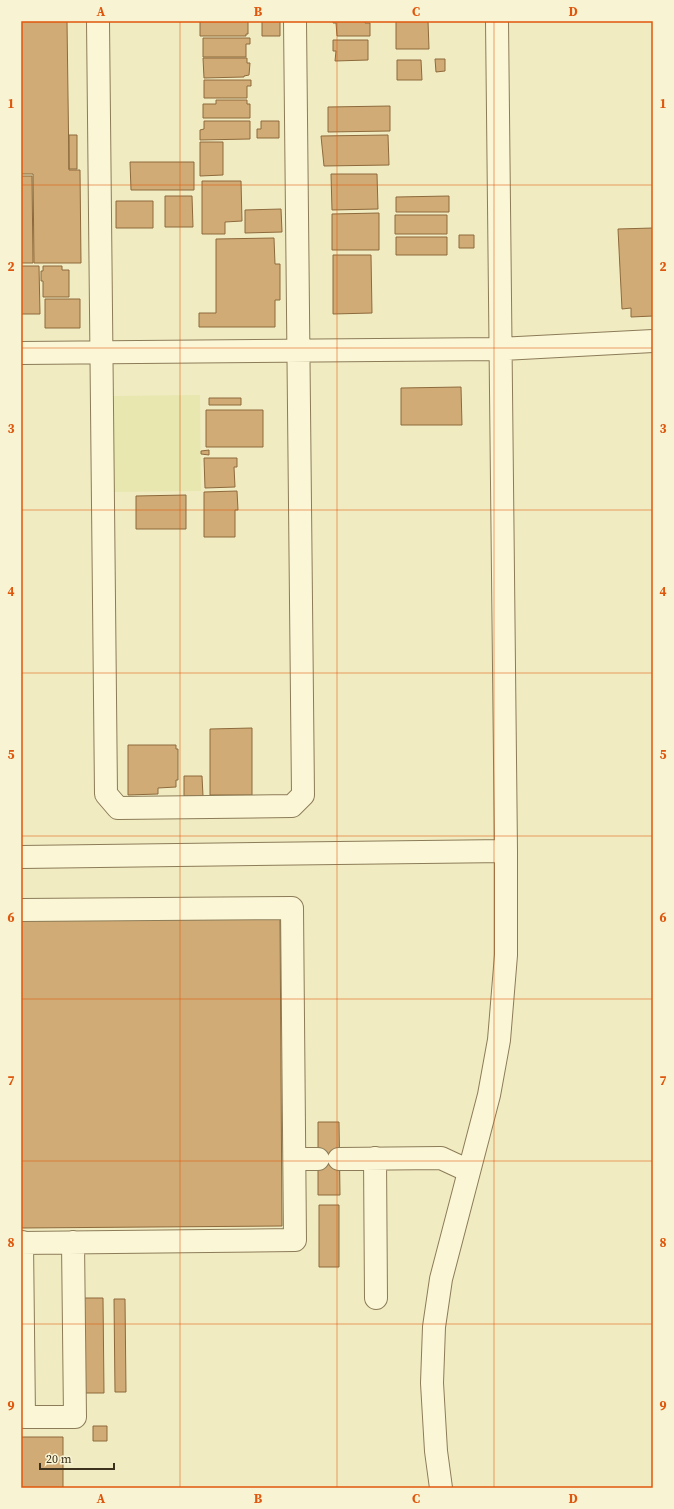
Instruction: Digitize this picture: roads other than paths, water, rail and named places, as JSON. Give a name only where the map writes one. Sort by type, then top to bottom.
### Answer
[{"type":"street","points":[[98,21],[106,794],[118,808],[292,806],[303,795],[296,21]]},
{"type":"street","points":[[442,1488],[436,1450],[433,1390],[434,1327],[441,1279],[489,1095],[499,1040],[506,955],[497,21]]},
{"type":"street","points":[[21,353],[501,349],[653,341]]},
{"type":"street","points":[[21,857],[506,851]]},
{"type":"street","points":[[21,910],[292,908],[295,1240],[22,1242],[24,1417],[75,1417],[73,1242]]},
{"type":"street","points":[[375,1158],[376,1298]]},
{"type":"street","points":[[295,1159],[442,1158],[469,1171]]}]
